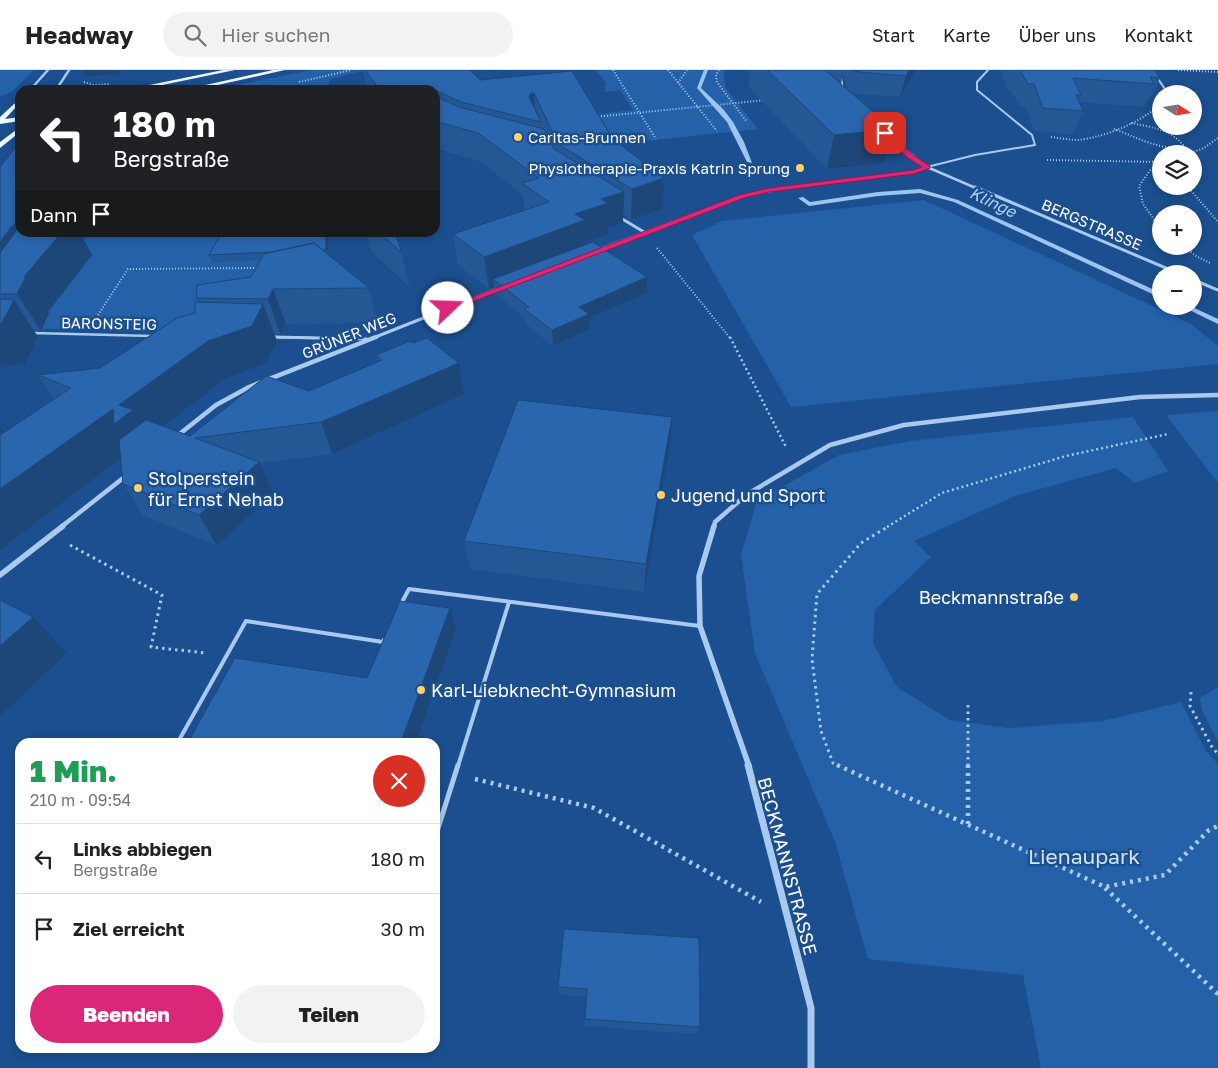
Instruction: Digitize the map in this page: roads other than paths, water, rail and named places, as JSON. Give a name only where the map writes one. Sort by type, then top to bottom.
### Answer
[{"type":"main road","points":[[154,85],[232,70]]},
{"type":"main road","points":[[210,85],[282,70]]},
{"type":"main road","points":[[0,108],[15,106]]},
{"type":"main road","points":[[0,121],[15,108]]},
{"type":"main road","points":[[0,121],[15,120]]},
{"type":"main road","points":[[0,146],[15,133]]},
{"type":"street","points":[[34,85],[48,70]]},
{"type":"street","points":[[59,85],[69,70]]},
{"type":"street","points":[[844,70],[840,73],[844,92]]},
{"type":"street","name":"BERGSTRASSE","points":[[885,133],[911,156],[927,167],[1159,265]]},
{"type":"street","points":[[590,253],[751,194],[769,190],[914,172],[927,167]]},
{"type":"street","points":[[611,212],[644,232]]},
{"type":"street","points":[[1202,283],[1218,290]]},
{"type":"street","name":"GRÜNER WEG","points":[[169,442],[216,405],[249,387],[500,288]]},
{"type":"street","name":"BECKMANNSTRASSE","points":[[811,1068],[811,1008],[749,767],[700,626],[699,576],[715,522],[746,495],[830,445],[904,425],[1140,398],[1218,395]]},
{"type":"street","points":[[0,575],[129,473]]},
{"type":"lane","points":[[927,167],[1035,145],[1032,135],[977,90],[977,82],[988,70]]},
{"type":"lane","points":[[1152,70],[1162,85]]},
{"type":"lane","name":"BARONSTEIG","points":[[29,333],[157,336]]},
{"type":"lane","points":[[267,337],[367,339]]},
{"type":"lane","points":[[400,606],[409,589],[700,626]]},
{"type":"lane","points":[[440,822],[509,602]]},
{"type":"lane","points":[[180,738],[246,621],[383,642],[388,633]]},
{"type":"waterway","name":"Klinge","points":[[706,70],[699,88],[730,122],[750,162]]},
{"type":"waterway","name":"Klinge","points":[[801,198],[809,204],[878,194],[920,191],[956,201],[1152,292]]},
{"type":"waterway","name":"Klinge","points":[[1202,314],[1218,322]]},
{"type":"place","name":"Caritas-Brunnen","points":[[518,137]]},
{"type":"place","name":"Physiotherapie-Praxis Katrin Sprung","points":[[800,168]]},
{"type":"place","name":"Stolperstein für Ernst Nehab","points":[[138,488]]},
{"type":"place","name":"Jugend und Sport","points":[[661,495]]},
{"type":"place","name":"Beckmannstraße","points":[[1074,597]]},
{"type":"place","name":"Karl-Liebknecht-Gymnasium","points":[[421,690]]},
{"type":"park label","name":"Lienaupark","points":[[1084,856]]}]
